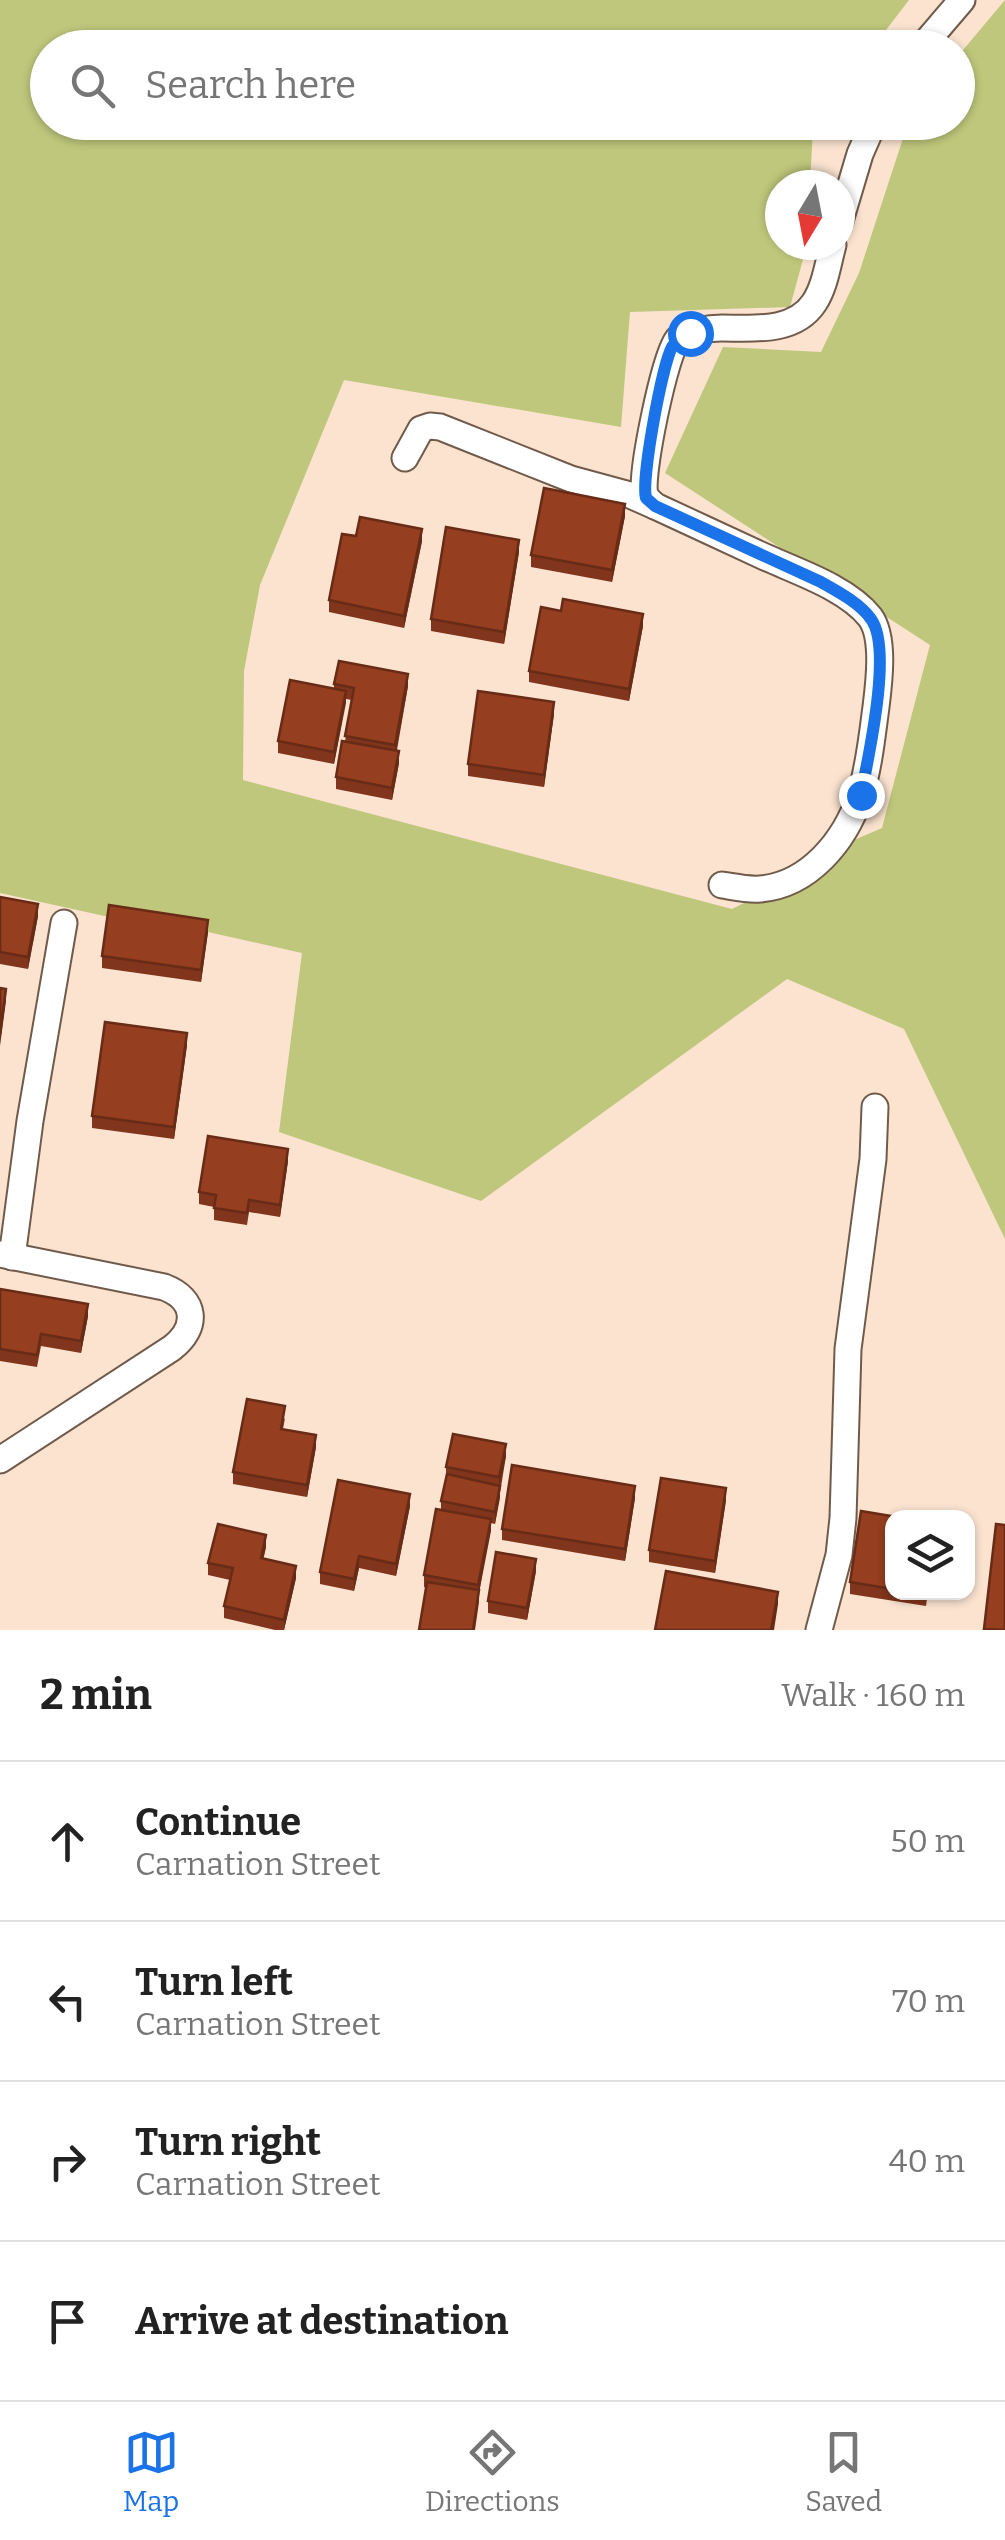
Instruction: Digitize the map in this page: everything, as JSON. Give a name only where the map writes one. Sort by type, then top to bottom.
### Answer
[{"type":"street","points":[[936,30],[962,0]]},
{"type":"street","points":[[855,171],[866,140]]},
{"type":"street","points":[[655,506],[646,498],[644,472],[672,346],[690,333],[714,328],[774,328],[789,323],[814,304],[828,260]]},
{"type":"street","points":[[404,458],[421,429],[440,428],[557,474],[655,506],[821,582],[872,620],[879,658],[872,741],[861,795],[848,824],[830,850],[795,880],[763,889],[722,885]]},
{"type":"street","points":[[0,1460],[180,1342],[191,1316],[184,1299],[164,1287],[6,1256],[64,923]]},
{"type":"street","points":[[819,1630],[839,1556],[848,1349],[873,1159],[875,1108]]},
{"type":"green space","points":[[0,0],[909,0],[886,30],[30,30],[30,140],[812,140],[811,170],[765,170],[765,260],[803,260],[790,307],[630,312],[621,427],[344,380],[260,585],[244,671],[243,780],[732,909],[778,886],[831,850],[882,828],[930,645],[665,473],[723,347],[821,352],[859,273],[902,140],[975,140],[975,36],[1005,0],[1005,1239],[904,1029],[787,979],[481,1201],[279,1132],[302,953],[208,932],[109,917],[0,893]]},
{"type":"building","points":[[544,488],[625,504],[612,570],[531,555]]},
{"type":"building","points":[[360,517],[422,529],[404,616],[329,600],[342,534],[356,536]]},
{"type":"building","points":[[446,527],[519,540],[504,632],[431,619]]},
{"type":"building","points":[[563,599],[643,614],[629,689],[529,671],[541,607],[561,611]]},
{"type":"building","points":[[339,661],[408,674],[395,745],[345,736],[354,688],[334,684]]},
{"type":"building","points":[[290,680],[346,691],[334,752],[278,741]]},
{"type":"building","points":[[478,691],[554,702],[544,775],[468,764]]},
{"type":"building","points":[[342,741],[399,751],[392,788],[336,777]]},
{"type":"building","points":[[0,897],[38,904],[28,957],[0,952]]},
{"type":"building","points":[[109,905],[208,920],[201,970],[102,956]]},
{"type":"building","points":[[0,988],[6,989],[0,1034]]},
{"type":"building","points":[[105,1022],[187,1033],[174,1127],[92,1116]]},
{"type":"building","points":[[208,1136],[288,1149],[280,1205],[249,1200],[247,1213],[214,1208],[216,1195],[199,1192]]},
{"type":"building","points":[[0,1289],[88,1304],[81,1341],[41,1334],[37,1355],[0,1349]]},
{"type":"building","points":[[247,1399],[285,1406],[281,1429],[316,1435],[307,1485],[233,1472]]},
{"type":"building","points":[[453,1434],[506,1444],[499,1477],[446,1467]]},
{"type":"building","points":[[512,1465],[635,1486],[625,1549],[502,1529]]},
{"type":"building","points":[[447,1474],[500,1486],[495,1512],[441,1501]]},
{"type":"building","points":[[661,1478],[726,1488],[715,1561],[649,1550]]},
{"type":"building","points":[[338,1480],[410,1494],[396,1564],[359,1556],[354,1579],[320,1572]]},
{"type":"building","points":[[436,1509],[491,1519],[478,1585],[424,1575]]},
{"type":"building","points":[[861,1511],[885,1515],[885,1588],[850,1582]]},
{"type":"building","points":[[218,1524],[266,1535],[261,1558],[296,1566],[284,1620],[224,1606],[233,1568],[208,1563]]},
{"type":"building","points":[[996,1524],[1005,1525],[1005,1630],[984,1629]]},
{"type":"building","points":[[496,1552],[536,1559],[527,1608],[488,1601]]},
{"type":"building","points":[[666,1571],[778,1592],[771,1630],[655,1630]]},
{"type":"building","points":[[427,1582],[479,1590],[473,1630],[419,1630]]},
{"type":"route","points":[[690,333],[672,346],[666,366],[644,472],[646,498],[655,506],[821,582],[872,620],[877,632],[878,686],[861,795]]}]
